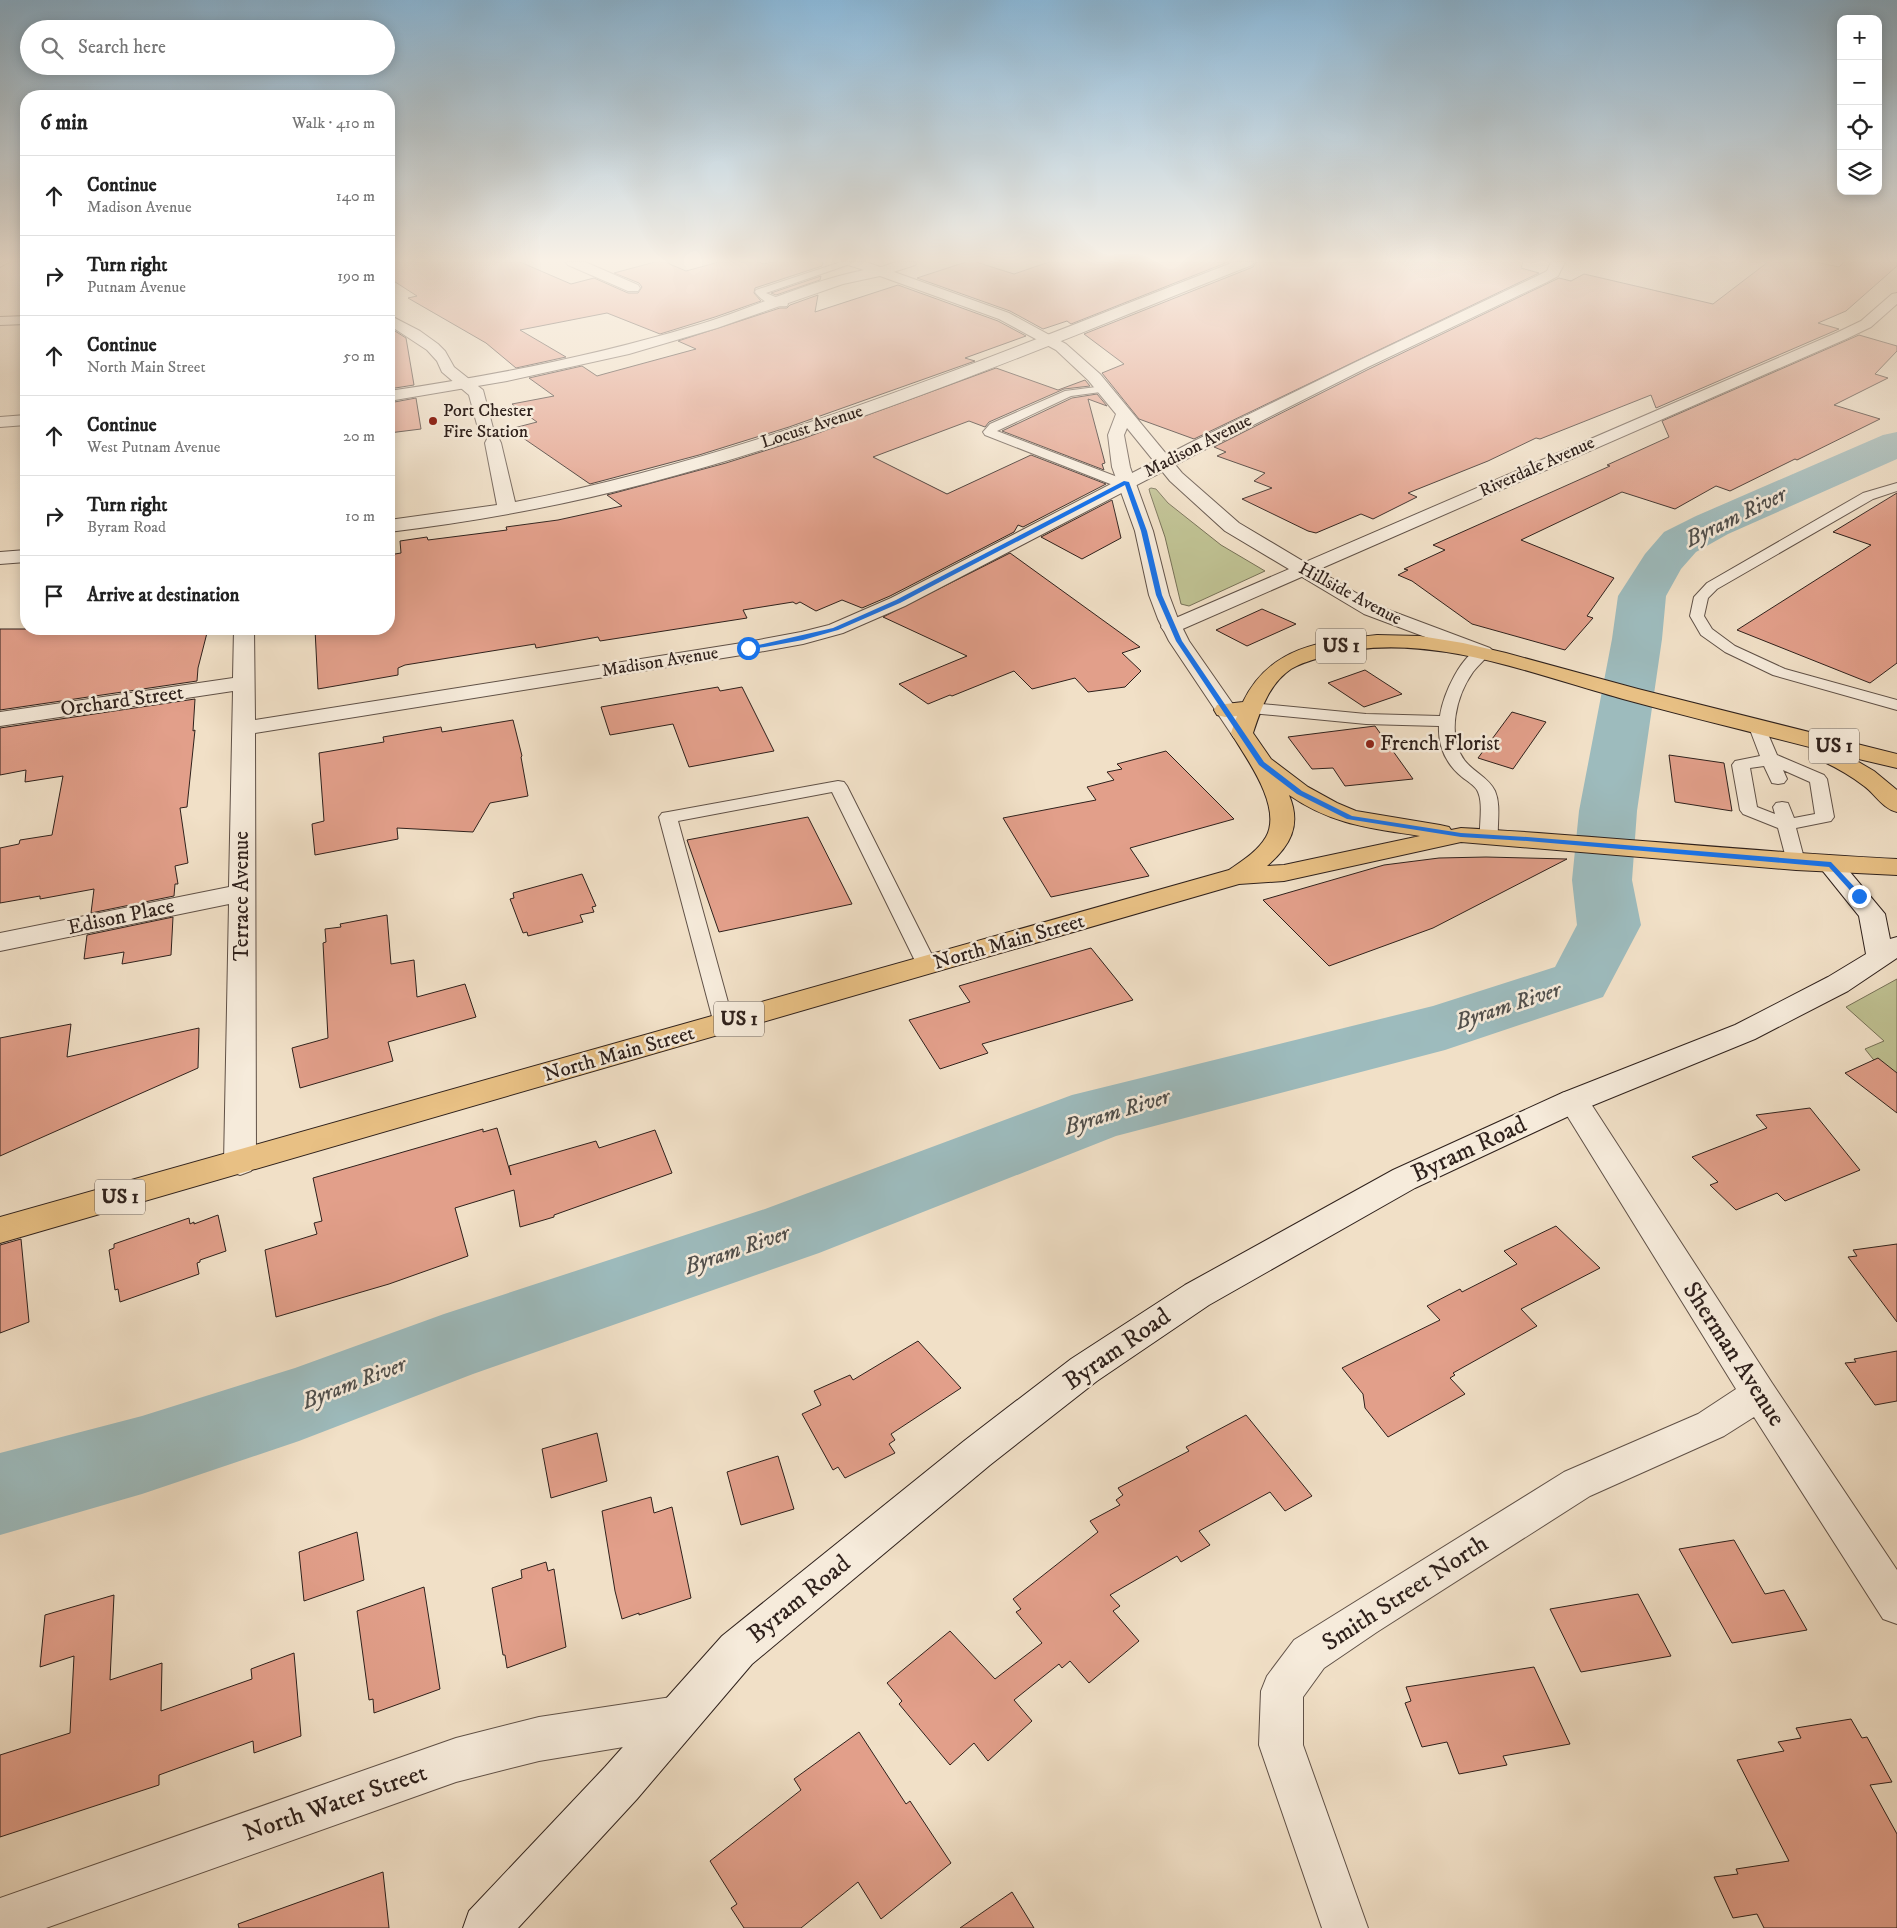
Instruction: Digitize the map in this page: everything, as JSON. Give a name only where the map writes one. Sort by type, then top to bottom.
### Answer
[{"type":"main road","name":"US 1","points":[[1262,764],[1242,733],[1255,695],[1276,672],[1293,660],[1318,651],[1348,644],[1380,642],[1409,642],[1483,652]]},
{"type":"main road","name":"Hillside Avenue","points":[[1483,652],[1571,678],[1764,729]]},
{"type":"main road","points":[[1225,710],[1251,708]]},
{"type":"main road","name":"US 1","points":[[1764,729],[1897,761]]},
{"type":"main road","points":[[1764,729],[1860,771],[1882,787],[1897,805]]},
{"type":"main road","points":[[1262,764],[1300,792],[1350,817],[1461,835]]},
{"type":"main road","name":"North Main Street","points":[[1238,876],[1262,858],[1277,842],[1282,827],[1283,812],[1262,764]]},
{"type":"main road","name":"North Main Street","points":[[0,1230],[240,1163],[1238,876],[1284,872],[1461,835],[1796,862]]},
{"type":"main road","name":"US 1","points":[[1796,862],[1831,865],[1897,866]]},
{"type":"street","points":[[438,352],[446,362],[447,369],[477,393],[507,510]]},
{"type":"street","points":[[395,395],[535,372],[621,352]]},
{"type":"street","name":"Locust Avenue","points":[[395,525],[507,510],[633,482],[808,430],[876,406],[1013,352]]},
{"type":"street","name":"Hillside Avenue","points":[[1065,352],[1094,377],[1163,464],[1232,527],[1371,610],[1483,652]]},
{"type":"street","name":"Madison Avenue","points":[[244,728],[748,648],[803,638],[836,629],[898,602],[1125,483],[1387,352]]},
{"type":"street","name":"Riverdale Avenue","points":[[1171,627],[1804,352]]},
{"type":"street","points":[[1123,415],[1116,435],[1121,467],[1125,483],[1144,531],[1159,595],[1171,627],[1242,733]]},
{"type":"street","points":[[0,422],[20,420]]},
{"type":"street","points":[[0,558],[20,556]]},
{"type":"street","name":"Terrace Avenue","points":[[240,1163],[244,635]]},
{"type":"street","name":"Orchard Street","points":[[0,719],[244,683]]},
{"type":"street","name":"Byram Road","points":[[486,1928],[621,1783],[737,1650],[977,1452],[1084,1370],[1197,1295],[1396,1183],[1573,1101],[1745,1032],[1838,984],[1888,952],[1872,914],[1831,865]]},
{"type":"street","name":"Edison Place","points":[[0,942],[241,893]]},
{"type":"street","name":"Sherman Avenue","points":[[1573,1101],[1897,1605]]},
{"type":"street","name":"Smith Street North","points":[[1345,1928],[1281,1745],[1282,1691],[1309,1654],[1362,1618],[1577,1484],[1711,1424],[1760,1394]]},
{"type":"street","name":"North Water Street","points":[[0,1921],[456,1760],[539,1739],[678,1717]]},
{"type":"lane","points":[[1104,389],[1069,393],[994,427],[989,432],[1125,483]]},
{"type":"lane","points":[[1897,487],[1868,496],[1712,586],[1701,598],[1697,616],[1706,632],[1730,648],[1779,672],[1897,705]]},
{"type":"lane","points":[[1483,652],[1470,663],[1460,678],[1453,694],[1446,729],[1449,750],[1463,770],[1482,785],[1487,794],[1498,837]]},
{"type":"lane","points":[[1251,708],[1366,719],[1448,721]]},
{"type":"lane","points":[[1764,729],[1778,779]]},
{"type":"lane","points":[[1771,759],[1818,779],[1825,817],[1786,825],[1749,810],[1741,765],[1771,759]]},
{"type":"lane","points":[[724,1024],[668,817],[838,786],[927,965]]},
{"type":"lane","points":[[1782,807],[1796,862]]},
{"type":"green space","points":[[1149,489],[1156,489],[1168,503],[1221,545],[1265,571],[1189,606],[1181,604],[1165,537],[1150,493]]},
{"type":"green space","points":[[1897,979],[1897,1089],[1865,1049],[1884,1041],[1846,1007]]},
{"type":"building","points":[[395,352],[408,352],[414,385],[395,388]]},
{"type":"building","points":[[497,352],[557,352],[566,357],[516,368]]},
{"type":"building","points":[[685,352],[982,352],[965,358],[975,361],[789,427],[699,455],[590,484],[510,429],[537,422],[512,404],[554,396],[529,378],[582,366],[597,376]]},
{"type":"building","points":[[1108,352],[1375,352],[1194,439],[1139,419],[1102,373],[1124,364]]},
{"type":"building","points":[[1405,352],[1786,352],[1656,408],[1651,395],[1540,439],[1536,438],[1488,461],[1408,493],[1417,497],[1373,519],[1361,514],[1316,533],[1308,531],[1242,499],[1272,488],[1254,481],[1265,473],[1217,456],[1226,452],[1214,447]]},
{"type":"building","points":[[1820,352],[1896,352],[1875,374],[1888,378],[1834,405],[1880,419],[1730,491],[1716,486],[1675,509],[1622,492],[1521,540],[1614,578],[1587,616],[1593,618],[1565,650],[1472,624],[1412,581],[1398,575],[1408,570],[1404,569],[1445,550],[1433,545],[1610,466],[1607,465],[1669,437],[1662,421]]},
{"type":"building","points":[[996,368],[1058,390],[1085,380],[1090,386],[1064,389],[989,422],[985,427],[969,421],[873,457],[947,494],[1031,455],[1106,484],[1023,527],[1018,525],[1014,532],[890,596],[862,608],[842,600],[816,611],[800,602],[796,604],[793,602],[743,610],[747,618],[600,641],[598,637],[536,648],[535,644],[405,665],[398,668],[398,675],[318,689],[315,635],[395,635],[395,554],[401,553],[400,541],[427,537],[428,540],[507,530],[506,527],[558,520],[622,506],[607,495],[726,463],[802,439]]},
{"type":"building","points":[[1097,394],[1107,406],[1088,399],[1105,463],[1102,464],[1104,470],[1002,431],[1072,398]]},
{"type":"building","points":[[416,398],[421,429],[395,432],[395,402]]},
{"type":"building","points":[[1897,493],[1897,663],[1870,683],[1737,630],[1871,545],[1833,532]]},
{"type":"building","points":[[1112,500],[1121,538],[1082,559],[1041,537]]},
{"type":"building","points":[[1010,553],[1140,647],[1122,653],[1141,671],[1125,687],[1088,692],[1075,678],[1032,689],[1014,671],[928,704],[899,684],[967,656],[883,617]]},
{"type":"building","points":[[1262,609],[1296,624],[1247,646],[1216,630]]},
{"type":"building","points":[[0,629],[20,629],[20,635],[206,635],[198,668],[197,681],[0,710]]},
{"type":"building","points":[[1365,670],[1402,694],[1364,707],[1328,683]]},
{"type":"building","points":[[718,687],[720,691],[742,687],[774,751],[689,767],[673,724],[610,735],[601,707]]},
{"type":"building","points":[[195,699],[193,731],[195,730],[187,807],[180,808],[188,863],[175,866],[178,884],[175,884],[174,896],[91,913],[94,889],[40,899],[40,896],[0,903],[0,848],[19,844],[20,840],[52,835],[63,776],[25,782],[26,770],[0,775],[0,728]]},
{"type":"building","points":[[1512,712],[1546,722],[1513,769],[1478,758]]},
{"type":"building","points":[[513,720],[522,756],[528,796],[490,803],[473,832],[397,828],[398,839],[315,855],[312,824],[324,821],[319,753],[384,742],[383,737],[441,727],[442,732]]},
{"type":"building","points":[[1375,726],[1413,779],[1345,786],[1333,768],[1312,769],[1288,737]]},
{"type":"building","points":[[1166,751],[1234,819],[1130,848],[1149,876],[1051,897],[1003,818],[1096,800],[1087,787],[1114,780],[1107,772],[1122,769],[1117,764]]},
{"type":"building","points":[[1669,755],[1724,763],[1732,811],[1675,802]]},
{"type":"building","points":[[808,817],[852,904],[719,932],[687,840]]},
{"type":"building","points":[[1439,858],[1567,859],[1433,928],[1329,966],[1263,900],[1384,865]]},
{"type":"building","points":[[582,874],[596,906],[592,907],[594,912],[580,915],[583,922],[528,936],[527,932],[523,933],[510,899],[514,898],[513,893]]},
{"type":"building","points":[[387,915],[391,964],[414,960],[417,997],[465,984],[476,1017],[388,1042],[393,1061],[300,1088],[292,1048],[328,1038],[323,943],[326,942],[325,929],[341,927],[340,924]]},
{"type":"building","points":[[173,917],[171,955],[122,964],[124,952],[84,959],[87,935]]},
{"type":"building","points":[[1091,948],[1133,1000],[982,1044],[988,1053],[940,1069],[909,1020],[970,1002],[959,986]]},
{"type":"building","points":[[71,1024],[67,1057],[199,1028],[198,1068],[0,1156],[0,1038]]},
{"type":"building","points":[[1878,1058],[1897,1073],[1897,1113],[1845,1073]]},
{"type":"building","points":[[1810,1108],[1860,1170],[1785,1201],[1777,1193],[1736,1210],[1710,1185],[1718,1182],[1692,1157],[1767,1128],[1756,1115]]},
{"type":"building","points":[[497,1128],[511,1175],[509,1166],[596,1141],[599,1148],[655,1130],[672,1173],[554,1215],[554,1217],[520,1227],[514,1190],[455,1208],[468,1256],[389,1284],[276,1317],[265,1250],[317,1234],[314,1223],[322,1221],[313,1178],[483,1129],[483,1132]]},
{"type":"building","points":[[218,1215],[226,1251],[200,1260],[197,1263],[199,1274],[120,1302],[118,1289],[115,1290],[109,1250],[114,1248],[114,1244],[189,1218],[190,1224],[194,1222],[194,1224]]},
{"type":"building","points":[[1556,1226],[1600,1268],[1521,1309],[1537,1326],[1453,1373],[1455,1375],[1450,1378],[1465,1394],[1388,1437],[1365,1408],[1363,1394],[1342,1368],[1440,1320],[1427,1306],[1460,1289],[1462,1292],[1517,1264],[1504,1251]]},
{"type":"building","points":[[21,1239],[29,1322],[0,1333],[0,1245]]},
{"type":"building","points":[[1897,1244],[1897,1322],[1848,1257],[1857,1256],[1853,1250]]},
{"type":"building","points":[[918,1341],[961,1388],[891,1434],[895,1440],[889,1444],[895,1453],[845,1478],[838,1467],[833,1470],[802,1414],[821,1405],[814,1391],[850,1375],[853,1380]]},
{"type":"building","points":[[1897,1351],[1897,1401],[1875,1405],[1845,1363],[1856,1362],[1854,1359]]},
{"type":"building","points":[[1246,1415],[1312,1496],[1285,1511],[1270,1492],[1199,1531],[1210,1545],[1181,1562],[1177,1556],[1110,1595],[1120,1606],[1113,1611],[1139,1641],[1089,1683],[1070,1661],[1062,1668],[1059,1664],[1014,1700],[1032,1721],[988,1761],[974,1743],[950,1765],[899,1704],[902,1701],[887,1683],[950,1631],[995,1679],[1042,1643],[1016,1612],[1021,1609],[1013,1599],[1098,1532],[1090,1521],[1120,1505],[1116,1500],[1123,1495],[1118,1488],[1189,1451],[1186,1447]]},
{"type":"building","points":[[597,1433],[607,1481],[551,1498],[542,1449]]},
{"type":"building","points":[[778,1456],[794,1509],[741,1525],[727,1472]]},
{"type":"building","points":[[651,1497],[654,1513],[672,1507],[691,1598],[622,1619],[615,1591],[602,1511]]},
{"type":"building","points":[[357,1532],[364,1580],[304,1601],[299,1552]]},
{"type":"building","points":[[1734,1540],[1765,1594],[1784,1590],[1807,1630],[1732,1643],[1679,1549]]},
{"type":"building","points":[[546,1562],[548,1571],[554,1569],[566,1647],[507,1668],[505,1655],[503,1655],[492,1588],[522,1578],[521,1570]]},
{"type":"building","points":[[424,1587],[440,1689],[374,1713],[373,1699],[369,1700],[357,1611]]},
{"type":"building","points":[[1638,1594],[1671,1656],[1581,1672],[1550,1609]]},
{"type":"building","points":[[114,1595],[110,1680],[162,1663],[161,1711],[252,1679],[251,1669],[294,1653],[301,1736],[254,1753],[253,1741],[159,1775],[159,1785],[0,1837],[0,1755],[70,1733],[74,1656],[40,1667],[45,1615]]},
{"type":"building","points":[[1534,1667],[1570,1744],[1503,1756],[1507,1765],[1459,1774],[1447,1742],[1422,1747],[1405,1703],[1411,1701],[1406,1687]]},
{"type":"building","points":[[1851,1719],[1862,1738],[1867,1737],[1892,1782],[1870,1785],[1897,1834],[1897,1928],[1764,1928],[1757,1914],[1733,1918],[1714,1877],[1738,1874],[1736,1869],[1789,1861],[1737,1760],[1784,1751],[1778,1742],[1801,1738],[1796,1728]]},
{"type":"building","points":[[859,1732],[906,1804],[910,1801],[951,1863],[881,1919],[858,1882],[801,1928],[744,1928],[731,1908],[737,1904],[710,1861],[801,1790],[794,1779]]},
{"type":"building","points":[[383,1872],[389,1928],[239,1928],[238,1924]]},
{"type":"building","points":[[1012,1892],[1034,1928],[960,1928]]},
{"type":"waterway","name":"Byram River","points":[[0,1494],[142,1455],[299,1404],[444,1349],[792,1231],[1098,1114],[1445,1027],[1580,982],[1609,925],[1602,880],[1608,811],[1637,639],[1642,596],[1661,564],[1680,542],[1712,525],[1897,444]]},
{"type":"place","name":"Port Chester Fire Station","points":[[433,421]]},
{"type":"place","name":"French Florist","points":[[1370,744]]},
{"type":"route","points":[[748,648],[803,638],[836,629],[898,602],[1126,482],[1144,531],[1159,595],[1171,627],[1179,641],[1262,764],[1300,792],[1328,808],[1350,817],[1461,835],[1831,865],[1859,896]]}]
